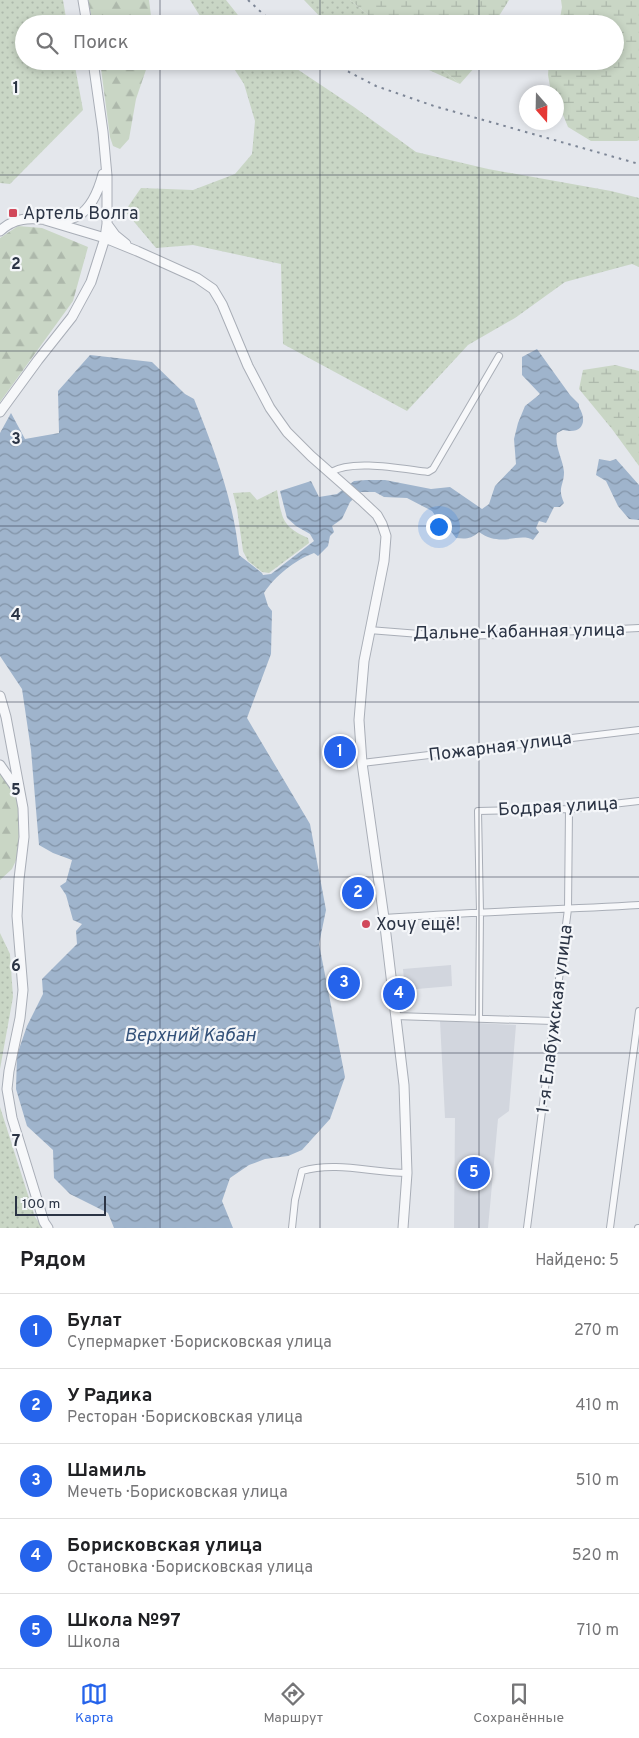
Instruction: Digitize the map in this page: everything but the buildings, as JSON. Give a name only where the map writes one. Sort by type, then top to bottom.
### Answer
[{"type":"street","points":[[83,0],[86,15]]},
{"type":"street","points":[[0,412],[3,405],[76,311],[90,282],[104,238],[107,224],[106,166],[94,70]]},
{"type":"street","points":[[0,231],[17,221],[70,219],[78,216],[87,209],[99,190],[106,166]]},
{"type":"street","points":[[45,220],[104,238],[137,251],[197,278],[213,289],[222,304],[248,366],[270,408],[287,432],[311,456],[332,472],[362,500],[377,515],[382,524],[386,536],[384,561],[364,661],[359,720],[362,763],[384,918],[404,1085],[407,1173],[403,1228]]},
{"type":"street","points":[[107,224],[116,235],[137,251]]},
{"type":"street","points":[[332,472],[340,467],[362,465],[428,472],[433,469],[499,356]]},
{"type":"street","name":"Дальне-Кабанная улица","points":[[370,630],[445,636],[639,628]]},
{"type":"street","points":[[0,696],[23,808],[24,837],[17,916],[24,990],[7,1090],[12,1118],[44,1222],[48,1228]]},
{"type":"street","name":"Пожарная улица","points":[[362,763],[639,730]]},
{"type":"street","points":[[0,765],[16,787],[23,808]]},
{"type":"street","name":"Бодрая улица","points":[[480,912],[478,811],[569,809],[639,801]]},
{"type":"street","name":"1-я Елабужская улица","points":[[527,1228],[568,910],[569,809]]},
{"type":"street","points":[[384,918],[639,905]]},
{"type":"street","points":[[479,1018],[480,912]]},
{"type":"street","points":[[610,1228],[639,1011]]},
{"type":"street","points":[[395,1016],[553,1021]]},
{"type":"street","points":[[292,1228],[295,1200],[302,1172],[311,1169],[343,1168],[407,1173]]},
{"type":"shaded area","points":[[451,965],[452,986],[405,990],[403,969]]},
{"type":"shaded area","points":[[440,1021],[516,1025],[509,1111],[498,1119],[488,1228],[454,1228],[455,1118],[445,1118]]},
{"type":"green space","points":[[0,0],[63,0],[66,15],[15,15],[15,70],[76,70],[83,110],[10,184],[0,183]]},
{"type":"green space","points":[[88,0],[149,0],[151,15],[91,15]]},
{"type":"green space","points":[[190,0],[226,0],[238,15],[199,15]]},
{"type":"green space","points":[[304,0],[350,0],[368,15],[318,15]]},
{"type":"green space","points":[[350,0],[509,0],[500,15],[368,15]]},
{"type":"green space","points":[[561,0],[639,0],[639,140],[591,141],[568,127],[564,117],[564,85],[550,85],[548,75],[548,70],[624,70],[624,15],[561,15]]},
{"type":"green space","points":[[101,70],[146,70],[136,99],[129,139],[120,149],[113,146],[110,137]]},
{"type":"green space","points":[[235,70],[298,70],[416,152],[488,169],[611,191],[639,198],[639,267],[632,264],[565,282],[515,318],[468,345],[407,411],[283,344],[281,264],[193,245],[156,248],[125,211],[141,188],[193,190],[235,174],[252,154],[255,121],[244,84]]},
{"type":"green space","points":[[429,70],[443,70],[460,84]]},
{"type":"green space","points":[[443,70],[472,70],[460,84]]},
{"type":"green space","points":[[18,226],[42,228],[88,247],[73,301],[0,402],[0,238]]},
{"type":"green space","points":[[615,365],[639,371],[639,466],[579,389],[583,370]]},
{"type":"green space","points":[[277,490],[284,520],[292,529],[308,538],[309,543],[269,573],[262,572],[248,561],[243,551],[233,493],[250,492],[257,500]]},
{"type":"green space","points":[[0,768],[12,787],[20,809],[18,856],[12,869],[0,880]]},
{"type":"green space","points":[[0,933],[10,954],[13,997],[0,1069]]},
{"type":"green space","points":[[0,1107],[35,1217],[43,1228],[0,1228]]},
{"type":"water","name":"Верхний Кабан","points":[[537,349],[570,395],[579,404],[583,422],[582,426],[575,431],[563,430],[557,433],[556,438],[564,472],[561,490],[564,503],[560,507],[554,507],[546,523],[539,521],[536,528],[539,532],[533,540],[528,538],[495,539],[479,532],[468,538],[456,538],[450,530],[441,524],[432,511],[407,498],[384,497],[375,492],[361,492],[350,502],[342,519],[332,526],[334,532],[330,536],[328,546],[318,556],[314,553],[293,564],[264,593],[268,606],[272,611],[271,654],[247,718],[310,824],[326,910],[319,944],[345,1077],[330,1119],[302,1150],[288,1156],[265,1159],[249,1165],[230,1178],[222,1201],[233,1228],[114,1228],[108,1213],[70,1194],[54,1178],[53,1150],[27,1126],[16,1089],[17,1055],[27,1026],[43,994],[42,979],[77,944],[76,931],[82,924],[73,920],[66,895],[60,886],[66,882],[72,860],[39,845],[31,750],[22,689],[0,656],[0,433],[11,413],[25,439],[59,433],[58,391],[90,355],[152,362],[185,394],[194,399],[216,456],[228,495],[239,555],[263,575],[271,574],[314,541],[310,534],[287,518],[280,491],[311,481],[319,497],[337,494],[354,481],[385,480],[431,489],[450,487],[482,509],[489,504],[495,486],[516,464],[514,439],[525,406],[540,394],[522,375],[522,357]]},
{"type":"water","points":[[599,459],[610,461],[616,459],[639,485],[639,520],[629,519],[618,506],[606,481],[596,475]]},
{"type":"railway","points":[[248,0],[264,15]]},
{"type":"railway","points":[[345,70],[376,86],[434,106],[639,164]]},
{"type":"place","name":"Артель Волга","points":[[13,213]]},
{"type":"place","name":"Булат","points":[[340,752]]},
{"type":"place","name":"У Радика","points":[[358,893]]},
{"type":"place","name":"Хочу ещё!","points":[[366,924]]},
{"type":"place","name":"Шамиль","points":[[344,983]]},
{"type":"place","name":"Борисковская улица","points":[[399,994]]},
{"type":"place","name":"Школа №97","points":[[474,1173]]}]
